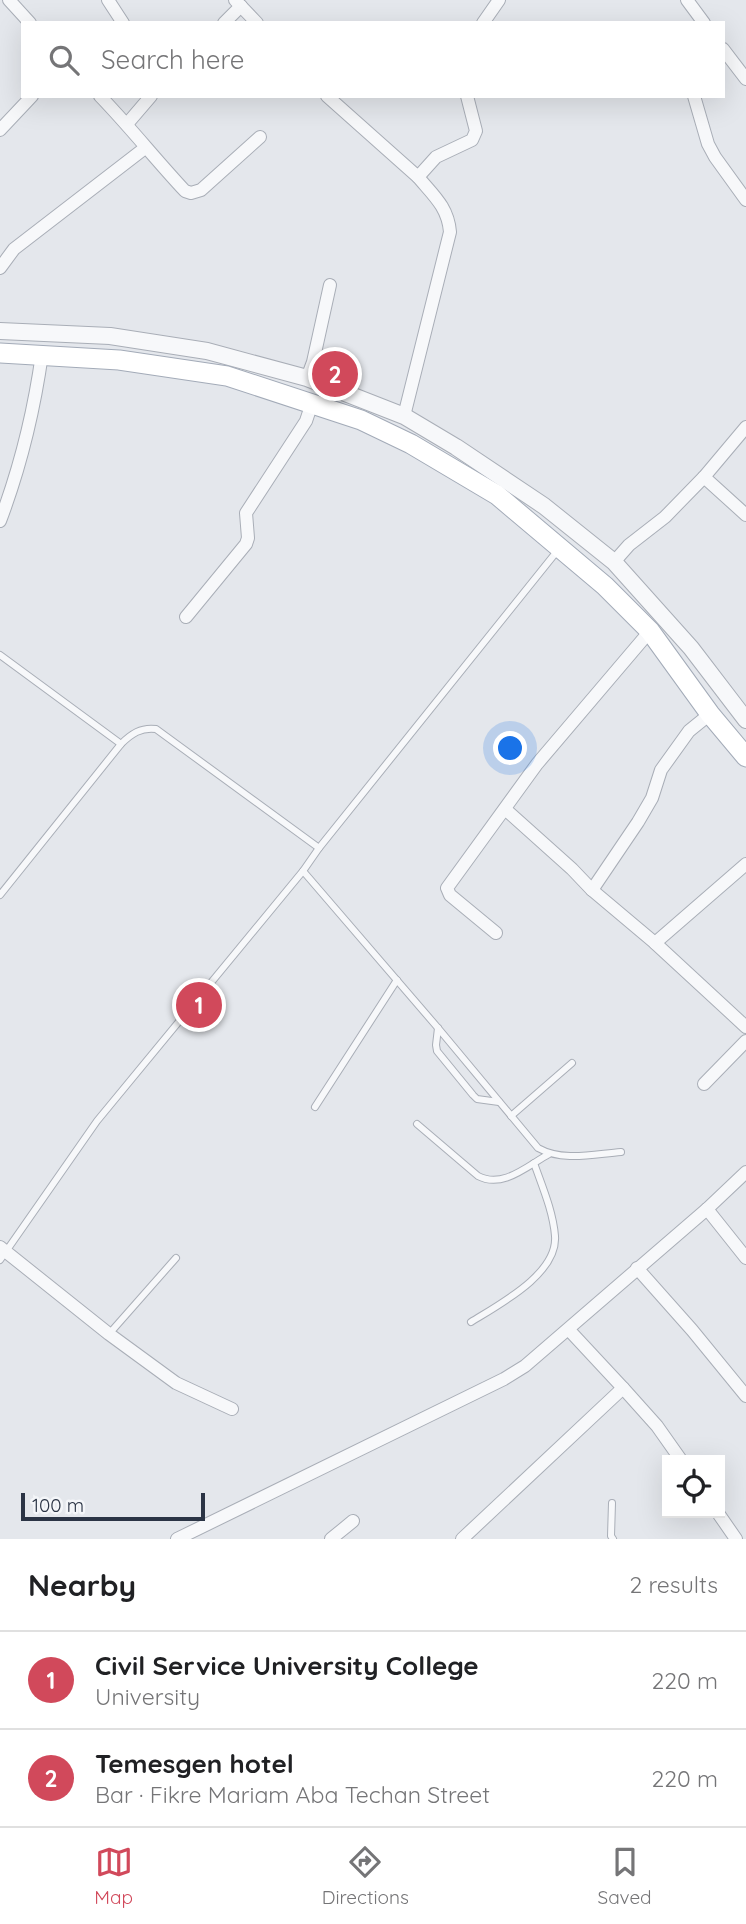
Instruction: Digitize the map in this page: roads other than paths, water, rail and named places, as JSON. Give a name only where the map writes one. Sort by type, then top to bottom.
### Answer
[{"type":"main road","points":[[0,353],[119,360],[208,372],[312,403],[364,411],[411,444],[497,495],[606,586],[650,631],[710,714],[746,757]]},
{"type":"street","points":[[9,0],[28,21]]},
{"type":"street","points":[[109,0],[122,21]]},
{"type":"street","points":[[484,21],[499,0]]},
{"type":"street","points":[[687,0],[703,21]]},
{"type":"street","points":[[225,21],[238,3],[255,21]]},
{"type":"street","points":[[725,52],[746,79]]},
{"type":"street","points":[[0,130],[30,98]]},
{"type":"street","points":[[102,98],[185,191],[191,193],[201,190],[260,137]]},
{"type":"street","points":[[127,124],[149,98]]},
{"type":"street","points":[[329,98],[418,177],[449,218],[450,232],[404,416]]},
{"type":"street","points":[[418,177],[436,157],[472,140],[476,131],[468,98]]},
{"type":"street","points":[[695,98],[708,144],[746,201]]},
{"type":"street","points":[[0,268],[14,249],[145,148]]},
{"type":"street","points":[[307,378],[330,285]]},
{"type":"street","points":[[0,331],[110,336],[193,349],[307,378],[364,411],[404,416],[544,506],[614,562],[691,648],[746,720]]},
{"type":"street","points":[[0,521],[36,396],[42,354]]},
{"type":"street","points":[[186,617],[246,544],[246,513],[306,421],[312,403]]},
{"type":"street","points":[[614,562],[629,545],[665,517],[746,428]]},
{"type":"street","points":[[704,477],[746,515]]},
{"type":"street","points":[[496,933],[450,895],[447,888],[537,764],[650,631]]},
{"type":"street","points":[[592,890],[652,798],[661,770],[689,731],[710,714]]},
{"type":"street","points":[[505,809],[746,1027]]},
{"type":"street","points":[[655,943],[746,864]]},
{"type":"street","points":[[705,1084],[746,1041]]},
{"type":"street","points":[[177,1539],[200,1534],[525,1366],[746,1172]]},
{"type":"street","points":[[707,1209],[746,1258]]},
{"type":"street","points":[[2,1253],[176,1383],[232,1409]]},
{"type":"street","points":[[637,1268],[746,1396]]},
{"type":"street","points":[[569,1330],[657,1426],[677,1455]]},
{"type":"street","points":[[462,1539],[623,1388]]},
{"type":"street","points":[[721,1518],[736,1539]]},
{"type":"street","points":[[331,1539],[353,1521]]},
{"type":"lane","points":[[2,1253],[97,1121],[303,871],[559,548]]},
{"type":"lane","points":[[0,655],[121,744]]},
{"type":"lane","points":[[1,892],[121,744],[131,734],[148,728],[156,729],[319,848]]},
{"type":"lane","points":[[303,871],[538,1148],[561,1156],[621,1152]]},
{"type":"lane","points":[[315,1107],[397,980]]},
{"type":"lane","points":[[438,1028],[437,1051],[473,1095],[477,1099],[499,1102]]},
{"type":"lane","points":[[511,1116],[572,1063]]},
{"type":"lane","points":[[417,1124],[487,1181],[503,1180],[549,1154]]},
{"type":"lane","points":[[471,1322],[525,1287],[550,1260],[555,1239],[551,1213],[534,1163]]},
{"type":"lane","points":[[109,1334],[176,1258]]},
{"type":"lane","points":[[612,1503],[613,1539]]},
{"type":"place","name":"Temesgen hotel","points":[[335,374]]},
{"type":"place","name":"Civil Service University College","points":[[199,1005]]}]
